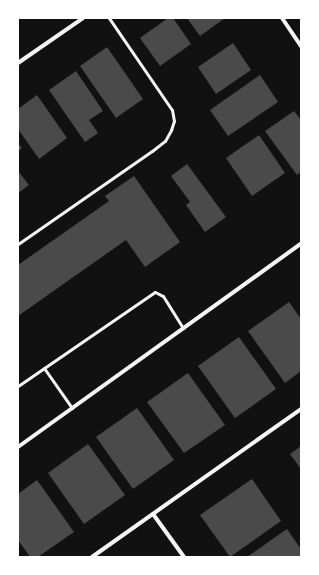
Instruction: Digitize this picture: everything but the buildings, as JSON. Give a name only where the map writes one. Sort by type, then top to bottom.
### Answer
[{"type":"street","points":[[18,63],[83,18]]},
{"type":"street","points":[[282,18],[301,46]]},
{"type":"street","points":[[18,447],[301,244]]},
{"type":"street","points":[[92,557],[301,409]]},
{"type":"street","points":[[153,514],[184,557]]},
{"type":"lane","points":[[18,244],[152,151],[164,141],[171,130],[174,121],[172,110],[109,18]]},
{"type":"lane","points":[[18,386],[156,292],[162,296],[183,328]]},
{"type":"lane","points":[[44,368],[72,408]]}]
